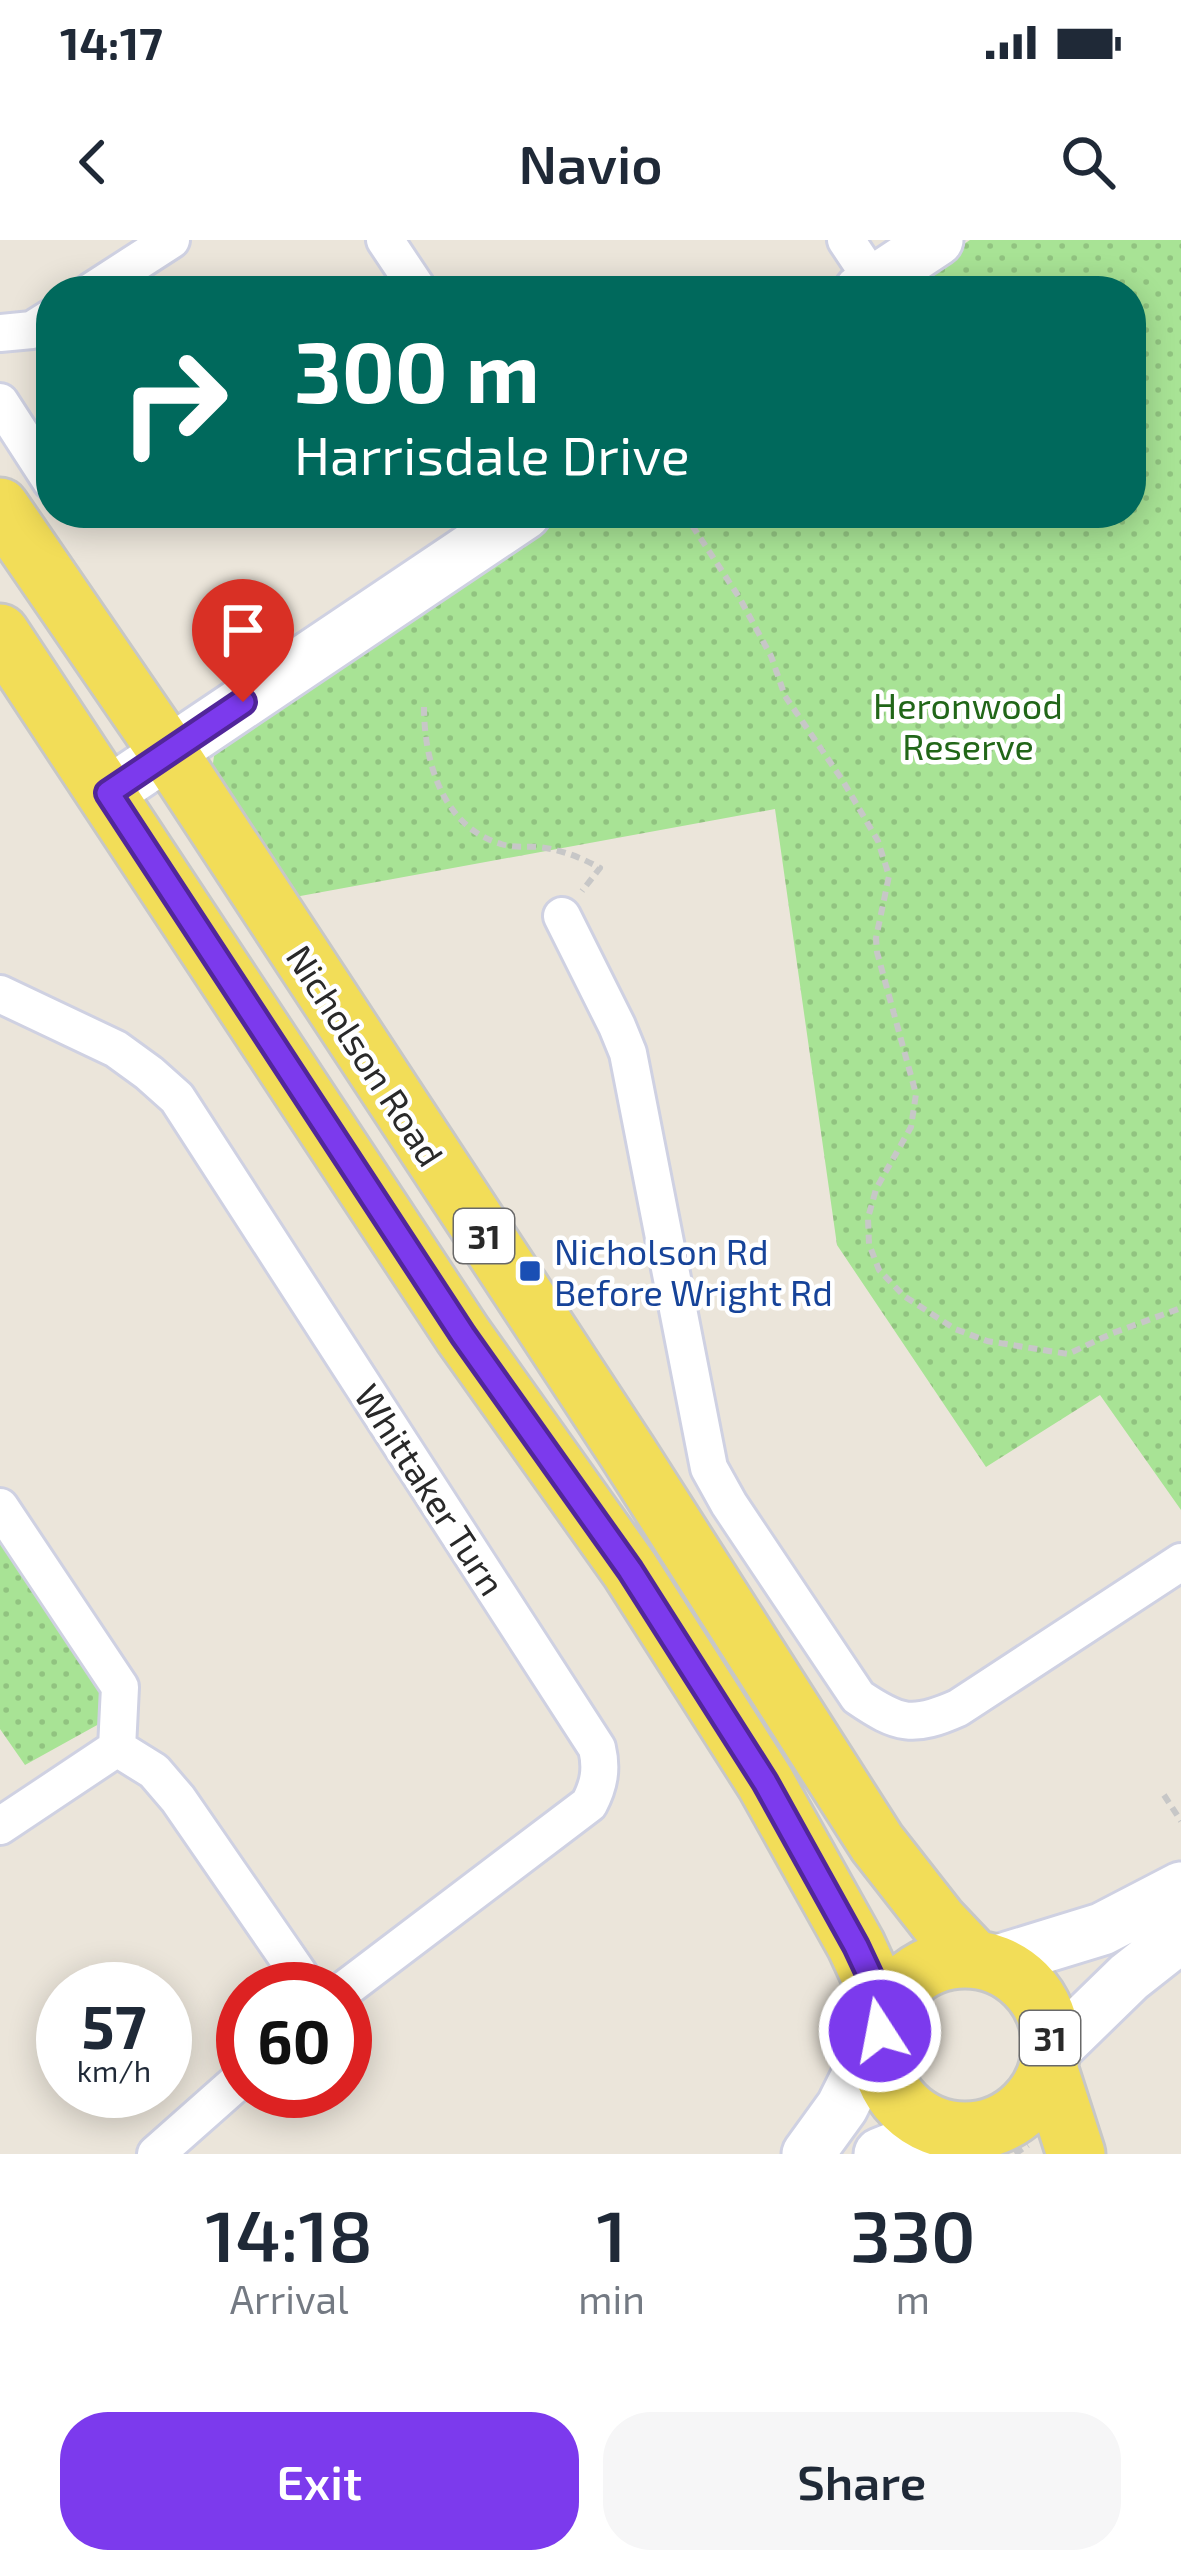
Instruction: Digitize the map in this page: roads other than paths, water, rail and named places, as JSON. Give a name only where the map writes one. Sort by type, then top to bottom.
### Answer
[{"type":"main road","name":"Nicholson Road","points":[[0,507],[168,752],[628,1453],[877,1843],[938,1921],[982,1961],[1012,1972],[1030,1988],[1050,2030],[1049,2060],[1076,2154]]},
{"type":"main road","name":"Nicholson Road","points":[[0,633],[463,1335],[630,1570],[765,1782],[856,1946],[883,2020],[879,2052],[892,2091],[922,2120],[961,2137]]},
{"type":"main road","points":[[883,2020],[900,1987],[922,1971],[947,1961],[982,1961]]},
{"type":"main road","name":"31","points":[[961,2137],[1005,2121],[1024,2107],[1039,2089],[1049,2060]]},
{"type":"street","points":[[115,276],[171,240]]},
{"type":"street","points":[[385,240],[409,276]]},
{"type":"street","points":[[860,271],[937,240]]},
{"type":"street","points":[[0,333],[36,327]]},
{"type":"street","points":[[0,402],[36,458]]},
{"type":"street","points":[[108,793],[503,528]]},
{"type":"street","points":[[562,916],[628,1053],[709,1468],[858,1696],[881,1713],[903,1721],[928,1721],[958,1708],[1181,1562]]},
{"type":"street","name":"Whittaker Turn","points":[[0,994],[116,1049],[177,1098],[597,1748],[599,1776],[589,1804],[372,1969]]},
{"type":"street","points":[[0,1507],[120,1687],[118,1748]]},
{"type":"street","points":[[0,1826],[118,1748]]},
{"type":"street","points":[[118,1748],[154,1771],[178,1798],[290,1962]]},
{"type":"street","points":[[982,1961],[1102,1929],[1181,1888]]},
{"type":"street","points":[[1049,2060],[1129,1977],[1181,1936]]},
{"type":"street","points":[[808,2154],[842,2108],[883,2020]]},
{"type":"street","points":[[156,2154],[216,2101]]},
{"type":"street","points":[[880,2154],[961,2137]]},
{"type":"place","name":"Nicholson Rd Before Wright Rd","points":[[530,1271]]},
{"type":"park label","name":"Heronwood Reserve","points":[[968,724]]}]
